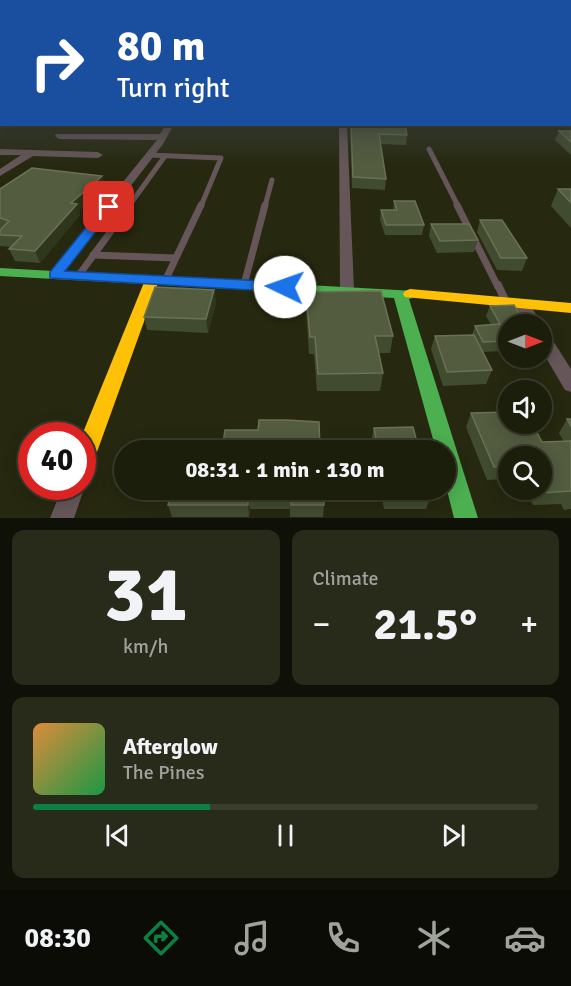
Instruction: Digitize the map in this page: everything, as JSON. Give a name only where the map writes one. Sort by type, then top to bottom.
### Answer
[{"type":"street","points":[[55,275],[149,155],[169,126]]},
{"type":"street","points":[[343,126],[347,291]]},
{"type":"street","points":[[59,136],[162,137]]},
{"type":"street","points":[[0,152],[98,155]]},
{"type":"street","points":[[0,173],[31,153]]},
{"type":"street","points":[[0,272],[400,293],[571,308]]},
{"type":"street","points":[[96,429],[158,280]]},
{"type":"street","points":[[400,293],[466,518]]},
{"type":"street","points":[[514,303],[524,314]]},
{"type":"street","points":[[552,354],[571,386]]},
{"type":"street","points":[[62,518],[69,500]]},
{"type":"lane","points":[[429,149],[514,303]]},
{"type":"lane","points":[[149,155],[214,157],[221,158],[222,161],[175,258],[158,280]]},
{"type":"lane","points":[[78,276],[165,156]]},
{"type":"lane","points":[[244,285],[272,180]]},
{"type":"lane","points":[[93,255],[175,258]]},
{"type":"building","points":[[351,126],[405,126],[407,135],[379,134],[386,179],[353,177]]},
{"type":"building","points":[[559,131],[571,131],[571,142]]},
{"type":"building","points":[[32,168],[102,176],[71,203],[77,204],[35,251],[9,249],[22,236],[0,235],[0,230],[9,221],[0,218],[0,189]]},
{"type":"building","points":[[558,189],[571,189],[571,203]]},
{"type":"building","points":[[394,201],[415,201],[424,225],[386,225],[381,210],[397,210]]},
{"type":"building","points":[[480,220],[502,220],[527,258],[501,258]]},
{"type":"building","points":[[431,224],[469,224],[478,240],[440,241]]},
{"type":"building","points":[[155,287],[214,290],[206,319],[144,317]]},
{"type":"building","points":[[381,291],[393,336],[375,336],[383,373],[318,374],[315,337],[310,337],[306,292]]},
{"type":"building","points":[[514,305],[519,314],[498,314],[498,320],[490,306]]},
{"type":"building","points":[[498,324],[498,341],[483,342],[475,326]]},
{"type":"building","points":[[474,335],[492,370],[447,372],[435,336]]},
{"type":"building","points":[[498,412],[498,434],[538,434],[542,442],[571,441],[571,491],[552,492],[552,446],[498,446],[498,467],[494,467],[471,413]]},
{"type":"building","points":[[259,420],[319,422],[320,440],[224,440],[225,430],[258,430]]},
{"type":"building","points":[[413,427],[416,440],[376,440],[374,428]]},
{"type":"building","points":[[169,500],[248,500],[248,505],[168,505]]},
{"type":"building","points":[[291,500],[324,500],[324,505],[291,505]]},
{"type":"traffic: fast","points":[[0,272],[410,294]]},
{"type":"traffic: fast","points":[[400,293],[466,518]]},
{"type":"traffic: slow","points":[[96,426],[152,280]]},
{"type":"traffic: slow","points":[[410,294],[571,308]]},
{"type":"route","points":[[109,207],[55,275],[285,287]]}]
